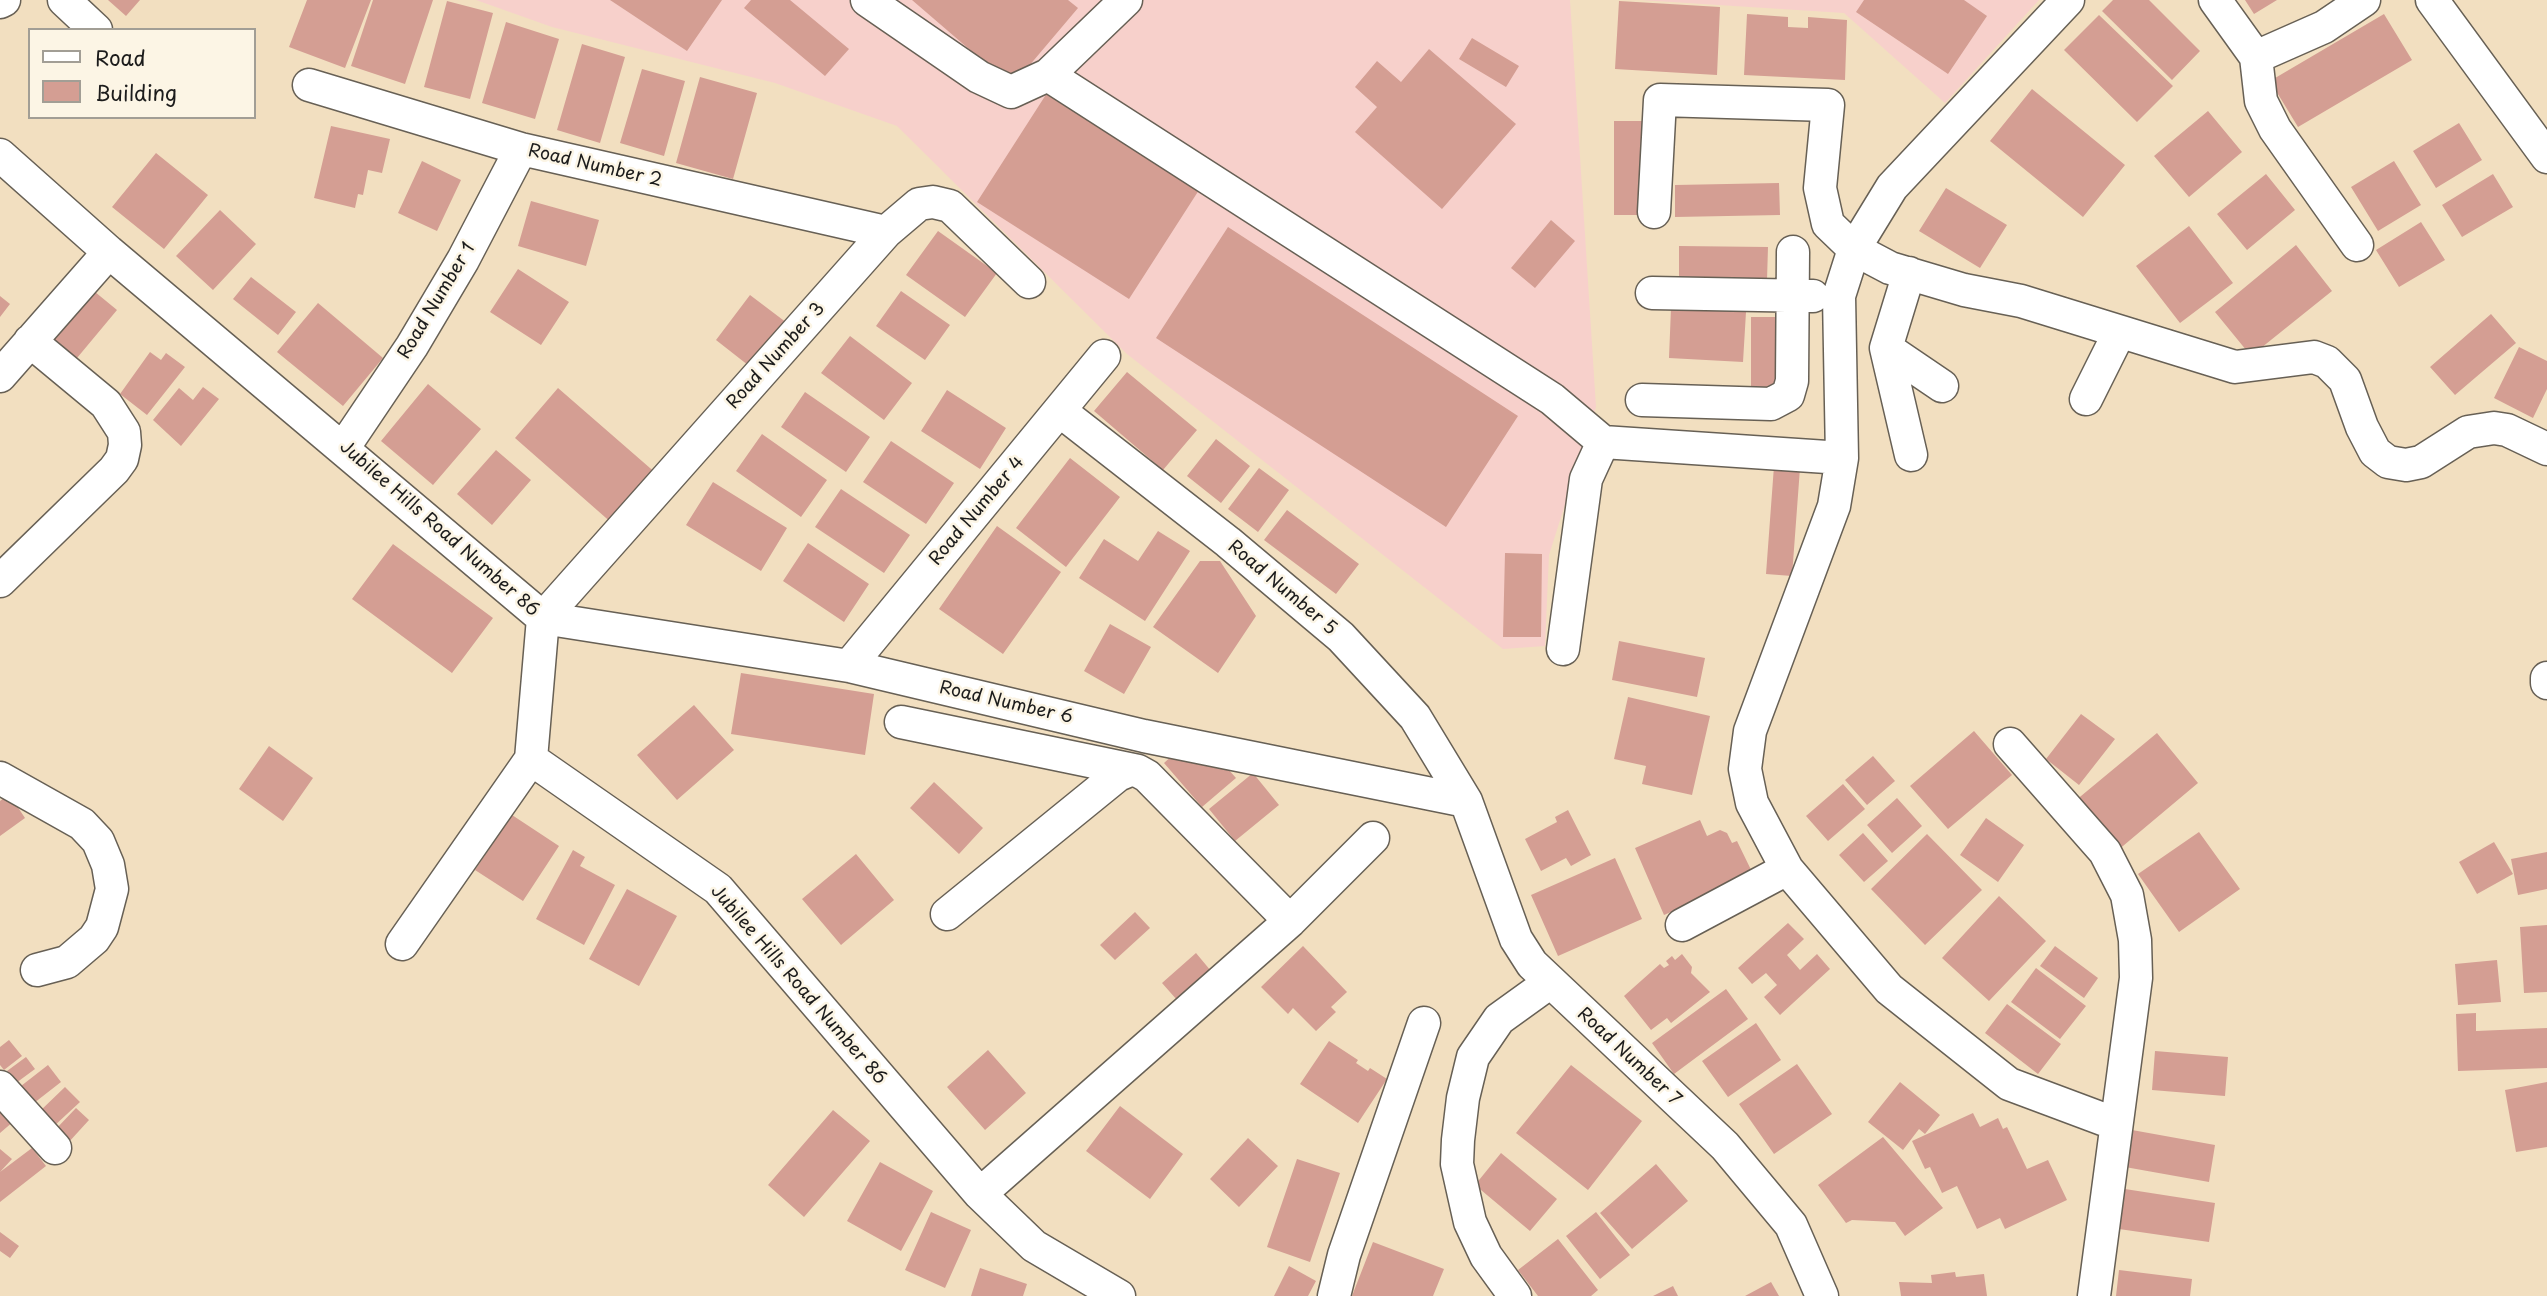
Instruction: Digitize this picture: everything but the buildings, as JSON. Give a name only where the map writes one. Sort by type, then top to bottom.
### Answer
[{"type":"street","points":[[64,0],[94,28]]},
{"type":"street","points":[[867,0],[979,77],[1011,92],[1048,75],[1126,0]]},
{"type":"street","points":[[2068,0],[1892,187],[1854,249],[1839,296],[1842,458],[1834,506],[1750,731],[1745,769],[1752,803],[1787,869],[1889,989],[2009,1084],[2116,1124]]},
{"type":"street","points":[[2215,0],[2256,57],[2261,101],[2275,129],[2357,245]]},
{"type":"street","points":[[2256,57],[2324,27],[2364,0]]},
{"type":"street","points":[[2432,0],[2547,157]]},
{"type":"street","points":[[1048,75],[1552,399],[1603,442],[1842,458]]},
{"type":"street","name":"Road Number 2","points":[[309,85],[521,149],[886,232]]},
{"type":"street","points":[[1654,212],[1660,100],[1828,105],[1820,188],[1828,224],[1854,249],[1890,268],[1964,290],[2021,301],[2235,368],[2315,357],[2327,362],[2345,380],[2362,427],[2375,452],[2388,462],[2406,466],[2421,462],[2468,432],[2494,428],[2507,430],[2547,449]]},
{"type":"street","name":"Road Number 1","points":[[344,447],[457,271],[521,149]]},
{"type":"street","name":"Jubilee Hills Road Number 86","points":[[0,155],[109,252],[344,447],[543,618],[531,759],[718,889],[980,1194],[1034,1246],[1119,1296]]},
{"type":"street","name":"Road Number 3","points":[[543,618],[886,232],[919,204],[933,202],[950,206],[1029,282]]},
{"type":"street","points":[[0,581],[114,470],[122,459],[124,432],[106,404],[12,352],[109,252]]},
{"type":"street","points":[[1670,446],[1657,401],[1771,404],[1783,400],[1791,390],[1793,252]]},
{"type":"street","points":[[1909,273],[1886,348],[1911,455]]},
{"type":"street","points":[[1652,293],[1839,296]]},
{"type":"street","points":[[2086,399],[2119,332]]},
{"type":"street","points":[[1886,348],[1942,386]]},
{"type":"street","name":"Road Number 4","points":[[849,666],[1104,356]]},
{"type":"street","name":"Road Number 5","points":[[1060,411],[1228,542],[1341,637],[1415,717],[1466,801]]},
{"type":"street","points":[[1563,649],[1586,479],[1603,442]]},
{"type":"street","name":"Road Number 6","points":[[543,618],[849,666],[1144,736],[1466,801]]},
{"type":"street","points":[[901,722],[1130,770],[1147,776],[1290,921]]},
{"type":"street","points":[[2010,744],[2105,852],[2127,895],[2135,940],[2136,978],[2094,1296]]},
{"type":"street","points":[[402,944],[531,759]]},
{"type":"street","points":[[947,914],[1118,775],[1130,770]]},
{"type":"street","points":[[0,778],[82,824],[98,841],[108,865],[112,889],[103,927],[94,939],[67,962],[37,970]]},
{"type":"street","name":"Road Number 7","points":[[1466,801],[1516,939],[1549,983],[1725,1146],[1791,1225],[1822,1296]]},
{"type":"street","points":[[980,1194],[1290,921],[1373,838]]},
{"type":"street","points":[[1682,925],[1787,869]]},
{"type":"street","points":[[1515,1296],[1486,1256],[1470,1222],[1457,1164],[1458,1140],[1463,1098],[1473,1057],[1499,1018],[1549,983]]},
{"type":"street","points":[[1334,1296],[1344,1255],[1424,1023]]},
{"type":"street","points":[[0,1087],[55,1148]]},
{"type":"shaded area","points":[[476,0],[1570,0],[1596,407],[1549,555],[1545,646],[1503,649],[1127,354],[897,126],[775,83],[552,27]]},
{"type":"shaded area","points":[[1640,0],[2039,0],[1945,103],[1844,13]]}]
